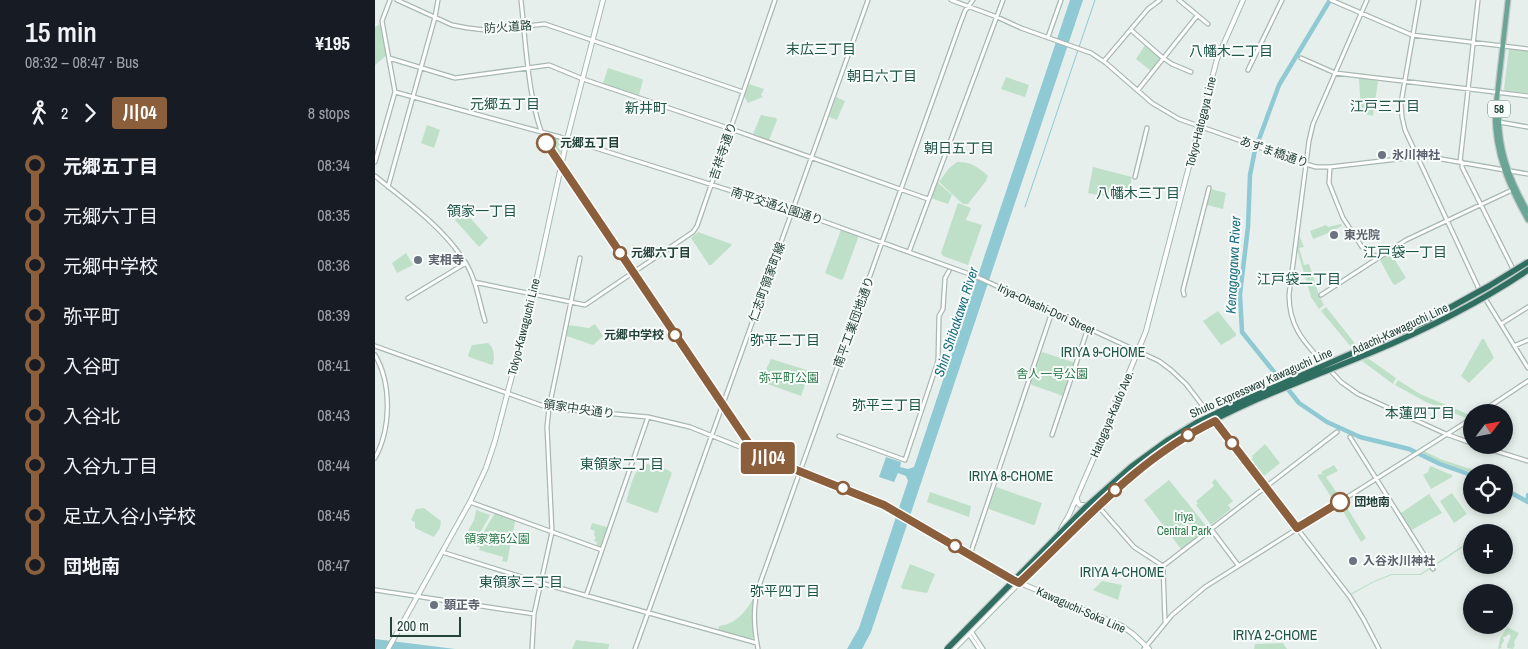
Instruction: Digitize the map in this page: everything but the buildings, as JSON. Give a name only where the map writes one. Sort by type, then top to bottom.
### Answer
[{"type":"highway","points":[[1424,322],[1480,294],[1527,266]]},
{"type":"highway","name":"Shuto Expressway Kawaguchi Line","points":[[945,649],[1086,507],[1131,466],[1182,431],[1256,395],[1424,322],[1527,266]]},
{"type":"highway","name":"Shuto Expressway Kawaguchi Line","points":[[952,649],[1089,514],[1150,458],[1204,425],[1427,327],[1472,304],[1527,266]]},
{"type":"highway","points":[[1042,560],[1056,542],[1117,481],[1151,454],[1183,432],[1256,395]]},
{"type":"highway","points":[[1037,555],[1056,542],[1119,482],[1150,458]]},
{"type":"main road","name":"Tokyo-Kawaguchi Line","points":[[388,649],[470,502],[493,449],[533,294],[567,139],[603,0]]},
{"type":"main road","name":"Tokyo-Hatogaya Line","points":[[1153,305],[1219,52],[1243,0]]},
{"type":"main road","name":"58","points":[[1509,0],[1495,129],[1498,150],[1512,190],[1528,220]]},
{"type":"main road","name":"58","points":[[1499,92],[1498,122],[1505,170],[1528,212]]},
{"type":"main road","points":[[561,166],[756,454]]},
{"type":"main road","name":"Adachi-Kawaguchi Line","points":[[945,649],[1086,505],[1122,472],[1168,437],[1209,414],[1413,325],[1480,290],[1513,270],[1527,266]]},
{"type":"main road","name":"Adachi-Kawaguchi Line","points":[[952,649],[1098,506],[1127,479],[1155,457],[1215,421],[1404,339],[1485,298],[1527,266]]},
{"type":"main road","name":"Hatogaya-Kaido Ave.","points":[[1060,531],[1079,494],[1139,352],[1153,305]]},
{"type":"main road","name":"Kawaguchi-Soka Line","points":[[756,454],[892,510],[1013,580],[1122,626],[1146,648]]},
{"type":"main road","points":[[1079,494],[1078,503],[1082,506],[1086,505]]},
{"type":"street","points":[[375,162],[395,92],[382,20],[390,0]]},
{"type":"street","name":"防火道路","points":[[397,0],[452,25],[478,29],[545,24],[743,92]]},
{"type":"street","points":[[388,187],[438,0]]},
{"type":"street","points":[[521,0],[534,101],[549,150],[561,166]]},
{"type":"street","name":"吉祥寺通り","points":[[474,282],[584,305],[696,230],[775,0]]},
{"type":"street","name":"仁志町領家町線","points":[[635,649],[868,0]]},
{"type":"street","points":[[951,0],[1050,38],[1061,0]]},
{"type":"street","name":"南平工業団地通り","points":[[758,649],[755,622],[757,590],[963,17],[973,0]]},
{"type":"street","points":[[909,252],[1003,0]]},
{"type":"street","points":[[1104,61],[1148,9],[1160,0]]},
{"type":"street","points":[[1179,0],[1208,24]]},
{"type":"street","points":[[1248,70],[1282,0]]},
{"type":"street","points":[[1331,0],[1412,35],[1528,49]]},
{"type":"street","points":[[1367,0],[1313,124],[1289,295],[1291,318],[1296,330],[1307,346],[1341,382],[1358,394],[1463,440]]},
{"type":"street","points":[[1419,0],[1401,103],[1405,130],[1480,290],[1528,368]]},
{"type":"street","points":[[1478,0],[1461,162],[1513,270]]},
{"type":"street","points":[[1138,90],[1197,16]]},
{"type":"street","points":[[1131,30],[1163,58],[1191,72]]},
{"type":"street","name":"あずま橋通り","points":[[1050,38],[1091,53],[1104,61],[1165,112],[1316,167],[1429,156],[1528,174]]},
{"type":"street","points":[[389,58],[455,78],[549,65],[583,79],[928,199]]},
{"type":"street","points":[[1301,58],[1335,73],[1528,96]]},
{"type":"street","name":"南平交通公園通り","points":[[395,92],[567,139],[712,184],[793,210],[984,280]]},
{"type":"street","points":[[1498,122],[1528,128]]},
{"type":"street","points":[[1135,177],[1147,128]]},
{"type":"street","points":[[1330,167],[1329,182],[1343,218],[1362,247],[1378,258]]},
{"type":"street","points":[[375,176],[438,228],[466,263],[474,282],[485,321]]},
{"type":"street","points":[[1184,295],[1183,290],[1209,188]]},
{"type":"street","points":[[1321,295],[1406,240],[1512,190]]},
{"type":"street","points":[[532,649],[534,614],[552,532],[547,427],[549,408],[580,258]]},
{"type":"street","points":[[408,298],[466,263]]},
{"type":"street","points":[[839,436],[905,460],[938,361],[939,316],[943,309],[945,278],[949,271]]},
{"type":"street","name":"Iriya-Ohashi-Dori Street","points":[[984,280],[1139,352],[1177,374],[1354,602],[1379,649]]},
{"type":"street","points":[[1501,324],[1528,307]]},
{"type":"street","points":[[970,555],[1052,312]]},
{"type":"street","points":[[1051,435],[1088,328]]},
{"type":"street","points":[[1514,346],[1528,340]]},
{"type":"street","name":"領家中央通り","points":[[375,346],[549,408],[649,417],[690,427],[756,454]]},
{"type":"street","points":[[375,355],[384,377],[387,403],[383,440],[375,458]]},
{"type":"street","points":[[1494,404],[1528,382]]},
{"type":"street","points":[[586,596],[649,417]]},
{"type":"street","points":[[1146,648],[1165,622],[1192,596],[1463,424]]},
{"type":"street","points":[[1163,566],[1337,432]]},
{"type":"street","points":[[1350,438],[1433,569]]},
{"type":"street","points":[[746,450],[751,444]]},
{"type":"street","points":[[1506,454],[1528,461]]},
{"type":"street","points":[[470,502],[602,550]]},
{"type":"street","points":[[1098,506],[1134,547],[1163,566]]},
{"type":"street","points":[[1211,529],[1238,566]]},
{"type":"street","points":[[442,552],[541,583],[757,644]]},
{"type":"street","points":[[1163,566],[1165,622]]},
{"type":"street","points":[[375,590],[534,614]]},
{"type":"street","points":[[965,628],[970,632],[981,649]]},
{"type":"green space","points":[[380,24],[387,55],[375,65],[375,27]]},
{"type":"green space","points":[[1145,45],[1161,58],[1151,71],[1136,59]]},
{"type":"green space","points":[[1509,49],[1528,51],[1528,93],[1506,91],[1504,89]]},
{"type":"green space","points":[[608,68],[642,79],[639,95],[604,85]]},
{"type":"green space","points":[[1006,77],[1029,85],[1025,97],[1001,89]]},
{"type":"green space","points":[[1359,78],[1378,81],[1373,116],[1361,113]]},
{"type":"green space","points":[[749,84],[764,89],[761,95],[763,97],[748,103],[744,96]]},
{"type":"green space","points":[[836,97],[845,101],[837,120],[829,117]]},
{"type":"green space","points":[[761,115],[776,118],[777,120],[769,140],[753,134]]},
{"type":"green space","points":[[427,125],[440,130],[434,148],[421,143]]},
{"type":"green space","points":[[548,135],[563,140],[560,155],[555,155],[546,139]]},
{"type":"green space","points":[[957,162],[966,162],[974,165],[988,176],[968,204],[963,204],[939,182],[949,168]]},
{"type":"green space","points":[[1093,167],[1132,177],[1127,200],[1088,193]]},
{"type":"green space","points":[[937,182],[952,195],[948,204],[931,198]]},
{"type":"green space","points":[[1211,189],[1226,193],[1223,209],[1207,205]]},
{"type":"green space","points":[[958,203],[971,208],[966,220],[982,225],[968,265],[943,256],[941,253]]},
{"type":"green space","points":[[465,212],[488,238],[479,247],[455,220]]},
{"type":"green space","points":[[1341,224],[1342,226],[1313,239],[1310,231],[1326,225],[1328,227]]},
{"type":"green space","points":[[841,230],[858,236],[858,238],[841,280],[825,273]]},
{"type":"green space","points":[[698,232],[732,245],[709,265],[691,238]]},
{"type":"green space","points":[[1299,235],[1304,247],[1299,248],[1304,265],[1309,264],[1324,305],[1319,309],[1311,297],[1297,249]]},
{"type":"green space","points":[[1390,252],[1406,278],[1395,285],[1380,260]]},
{"type":"green space","points":[[406,253],[413,265],[397,273],[392,263]]},
{"type":"green space","points":[[1326,307],[1357,346],[1352,348],[1321,311]]},
{"type":"green space","points":[[1218,311],[1236,334],[1236,336],[1221,345],[1203,321]]},
{"type":"green space","points":[[595,324],[603,336],[593,345],[566,334],[568,325],[589,328]]},
{"type":"green space","points":[[1482,339],[1484,339],[1494,358],[1469,383],[1461,376]]},
{"type":"green space","points":[[488,343],[492,347],[493,352],[494,361],[492,365],[469,357],[472,345]]},
{"type":"green space","name":"舎人一号公園","points":[[1042,352],[1073,362],[1074,364],[1063,396],[1032,385],[1030,381]]},
{"type":"green space","name":"弥平町公園","points":[[771,359],[810,371],[801,396],[762,382],[761,380]]},
{"type":"green space","points":[[1367,359],[1396,378],[1393,384],[1362,361]]},
{"type":"green space","points":[[1398,380],[1420,394],[1463,412],[1463,417],[1426,402],[1395,385]]},
{"type":"green space","points":[[1265,444],[1280,463],[1264,476],[1251,459]]},
{"type":"green space","points":[[1424,451],[1440,459],[1463,466],[1463,470],[1450,466],[1422,454]]},
{"type":"green space","points":[[647,464],[672,473],[656,513],[626,502],[635,474],[638,469]]},
{"type":"green space","points":[[1334,465],[1338,471],[1326,477],[1339,496],[1333,500],[1317,475],[1323,475],[1321,472]]},
{"type":"green space","points":[[1430,466],[1452,475],[1452,477],[1431,489],[1423,475],[1428,472]]},
{"type":"green space","points":[[1215,479],[1233,501],[1228,505],[1231,509],[1211,525],[1196,505],[1198,504],[1196,501],[1214,486],[1212,482]]},
{"type":"green space","name":"Iriya Central Park","points":[[1169,480],[1208,528],[1183,549],[1181,549],[1144,500]]},
{"type":"green space","points":[[996,487],[1042,503],[1035,524],[1033,525],[989,509],[994,488]]},
{"type":"green space","points":[[930,492],[971,506],[969,517],[927,502]]},
{"type":"green space","points":[[1452,493],[1463,508],[1463,514],[1467,514],[1454,523],[1440,501]]},
{"type":"green space","points":[[1429,494],[1442,513],[1410,531],[1400,514]]},
{"type":"green space","points":[[1344,503],[1366,538],[1361,542],[1340,506]]},
{"type":"green space","points":[[424,508],[441,521],[440,528],[434,537],[415,528],[415,522],[411,520],[416,509]]},
{"type":"green space","name":"領家第5公園","points":[[476,510],[490,515],[474,544],[464,538],[474,520]]},
{"type":"green space","name":"領家第5公園","points":[[495,513],[515,522],[507,562],[502,561],[503,557],[479,550],[480,547],[475,546]]},
{"type":"green space","points":[[592,523],[607,527],[608,529],[601,547],[596,546],[597,542],[594,541],[596,537],[594,536],[595,531],[590,529]]},
{"type":"green space","points":[[1463,545],[1463,547],[1421,575],[1392,575],[1350,594],[1372,582],[1391,574],[1420,574]]},
{"type":"green space","points":[[910,564],[935,574],[927,593],[901,587]]},
{"type":"green space","points":[[1102,581],[1122,585],[1118,600],[1093,590]]},
{"type":"green space","points":[[753,599],[753,638],[749,639],[718,631],[719,626],[730,623],[739,617]]},
{"type":"green space","points":[[1513,630],[1519,633],[1514,642],[1513,649],[1507,648],[1511,636],[1509,634],[1513,634]]},
{"type":"green space","points":[[1503,634],[1509,634],[1505,637],[1503,636],[1502,648],[1498,649]]},
{"type":"green space","points":[[576,640],[609,644],[609,646],[608,649],[572,649]]},
{"type":"green space","points":[[1283,643],[1287,649],[1254,649],[1255,644]]},
{"type":"water","points":[[1070,0],[1083,0],[871,632],[862,649],[847,649],[859,628],[908,481],[906,476],[898,473],[894,482],[879,477],[886,457],[901,462],[900,467],[908,469],[914,467]]},
{"type":"water","points":[[375,639],[455,649],[375,649]]},
{"type":"waterway","points":[[1079,47],[1095,0]]},
{"type":"waterway","name":"Kenagagawa River","points":[[1330,0],[1279,85],[1255,150],[1250,175],[1248,227],[1240,294],[1242,332],[1299,403],[1327,422],[1360,437],[1409,449],[1440,464],[1463,472]]},
{"type":"waterway","points":[[1025,207],[1078,50]]},
{"type":"waterway","name":"Kenagagawa River","points":[[1513,494],[1528,502]]},
{"type":"bus line","name":"川04","points":[[546,143],[756,454],[884,505],[1019,583],[1127,479],[1155,457],[1197,430],[1215,421],[1297,528],[1340,502]]},
{"type":"place","name":"元郷五丁目","points":[[546,143]]},
{"type":"place","name":"氷川神社","points":[[1382,155]]},
{"type":"place","name":"東光院","points":[[1334,235]]},
{"type":"place","name":"元郷六丁目","points":[[620,253]]},
{"type":"place","name":"実相寺","points":[[418,260]]},
{"type":"place","name":"元郷中学校","points":[[675,335]]},
{"type":"place","name":"団地南","points":[[1340,502]]},
{"type":"place","name":"入谷氷川神社","points":[[1353,561]]},
{"type":"place","name":"顕正寺","points":[[434,605]]},
{"type":"district","name":"末広三丁目","points":[[821,49]]},
{"type":"district","name":"八幡木二丁目","points":[[1231,51]]},
{"type":"district","name":"朝日六丁目","points":[[882,76]]},
{"type":"district","name":"元郷五丁目","points":[[505,104]]},
{"type":"district","name":"江戸三丁目","points":[[1385,106]]},
{"type":"district","name":"新井町","points":[[646,108]]},
{"type":"district","name":"朝日五丁目","points":[[959,148]]},
{"type":"district","name":"八幡木三丁目","points":[[1138,193]]},
{"type":"district","name":"領家一丁目","points":[[482,211]]},
{"type":"district","name":"江戸袋一丁目","points":[[1405,252]]},
{"type":"district","name":"江戸袋二丁目","points":[[1299,279]]},
{"type":"district","name":"弥平二丁目","points":[[785,340]]},
{"type":"district","name":"IRIYA 9-CHOME","points":[[1103,352]]},
{"type":"district","name":"弥平三丁目","points":[[887,405]]},
{"type":"district","name":"本蓮四丁目","points":[[1420,413]]},
{"type":"district","name":"東領家二丁目","points":[[622,464]]},
{"type":"district","name":"IRIYA 8-CHOME","points":[[1011,476]]},
{"type":"district","name":"IRIYA 4-CHOME","points":[[1122,572]]},
{"type":"district","name":"東領家三丁目","points":[[521,582]]},
{"type":"district","name":"弥平四丁目","points":[[785,591]]},
{"type":"district","name":"IRIYA 2-CHOME","points":[[1275,635]]},
{"type":"water label","name":"Shin Shibakawa River","points":[[956,322]]}]
